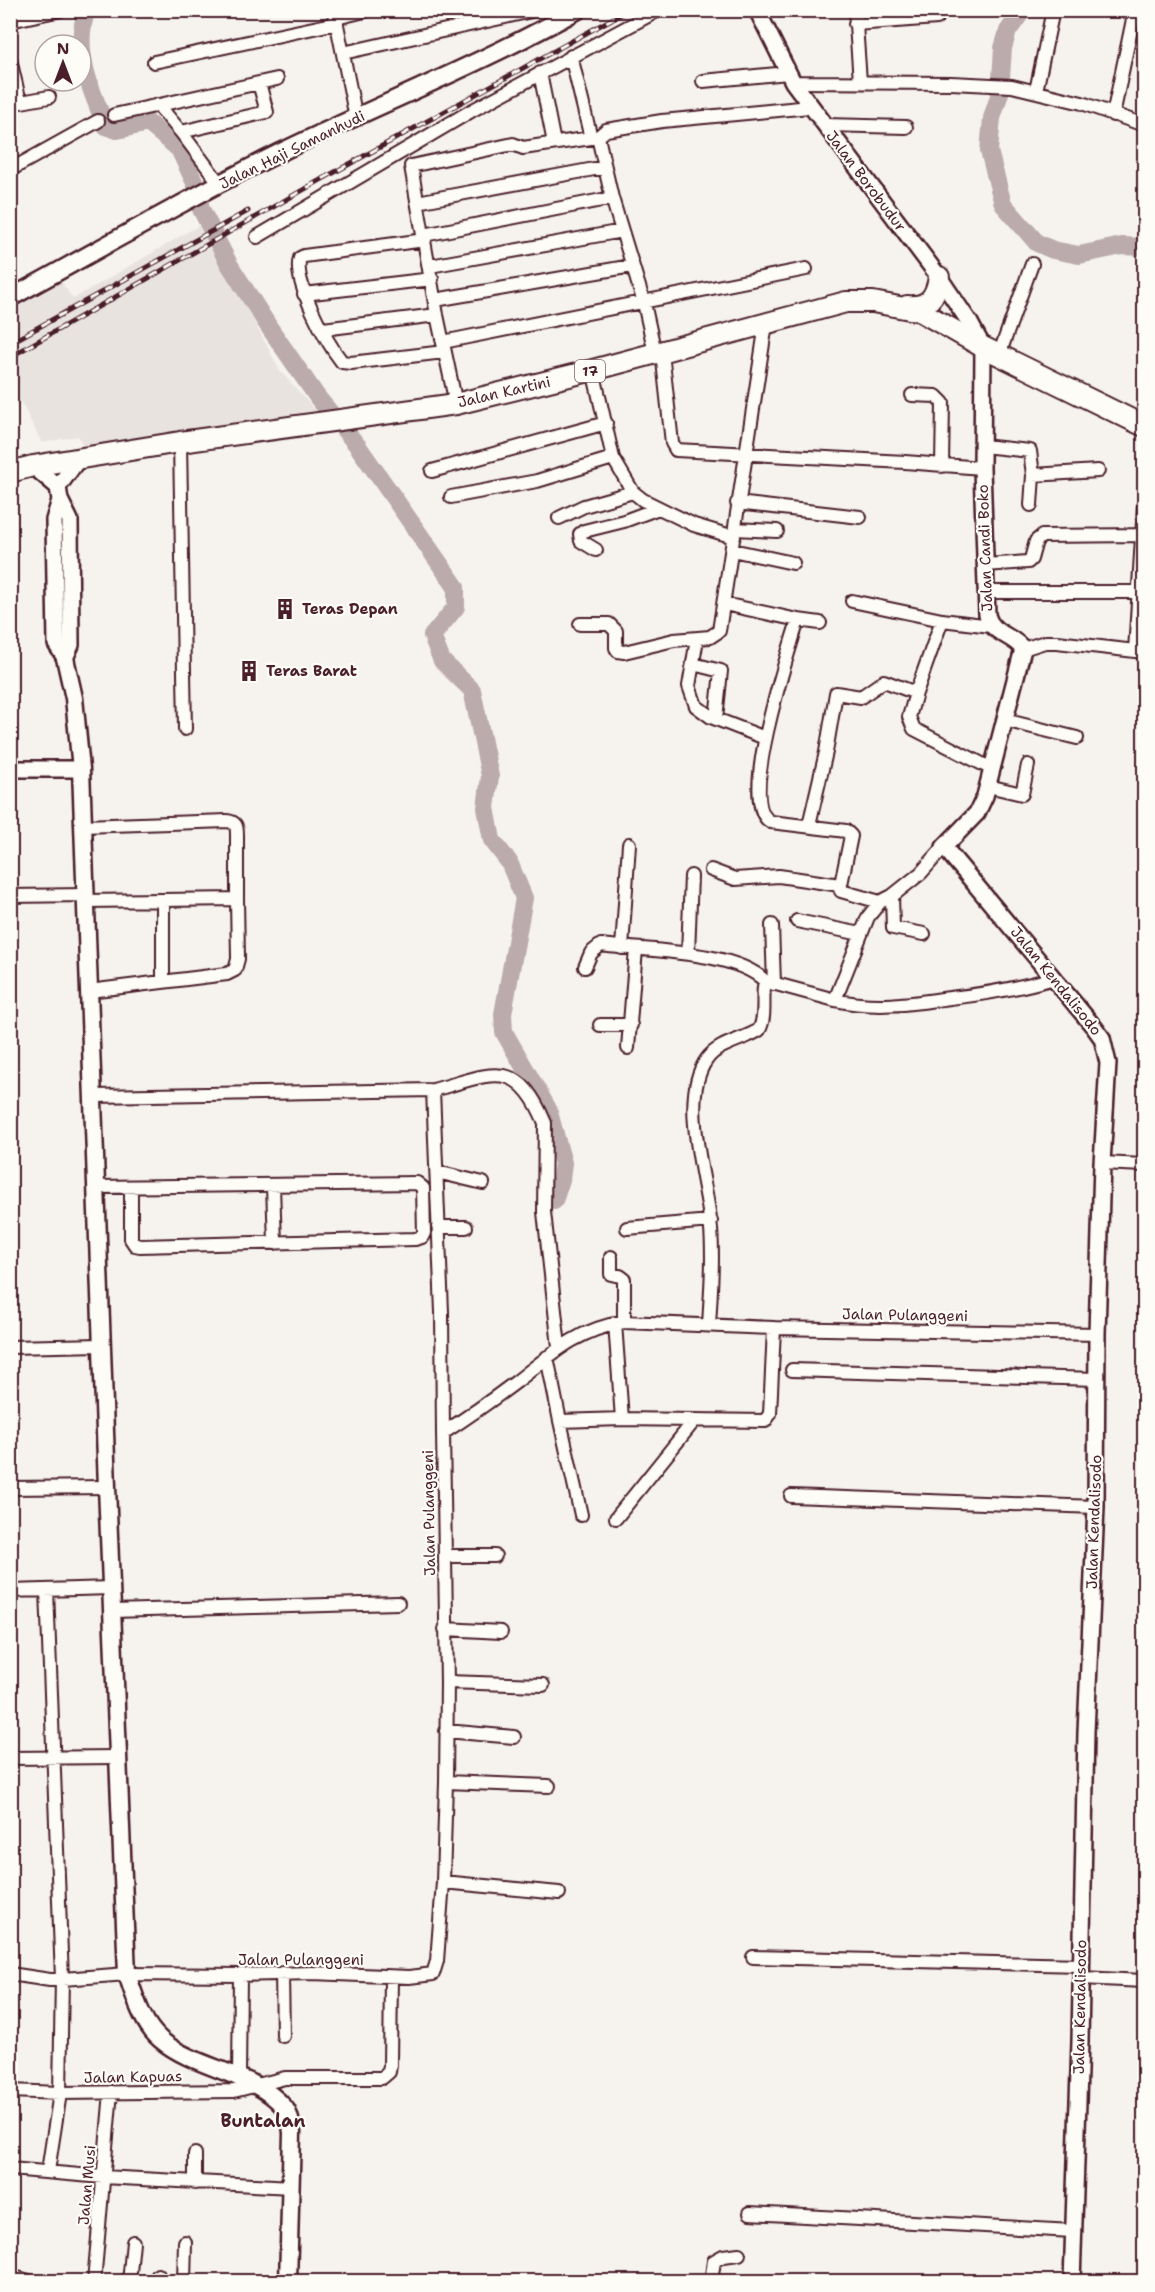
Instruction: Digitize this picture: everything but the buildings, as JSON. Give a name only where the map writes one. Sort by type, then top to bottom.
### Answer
[{"type":"highway","points":[[898,306],[916,307],[927,303],[933,297],[939,277]]},
{"type":"highway","name":"Jalan Kartini","points":[[10,472],[33,466],[180,442],[456,404],[658,353],[839,303],[898,306],[920,311],[991,351]]},
{"type":"highway","name":"17","points":[[991,351],[1144,426]]},
{"type":"main road","name":"Jalan Haji Samanhudi","points":[[10,298],[278,154],[529,38],[556,15],[578,10]]},
{"type":"main road","points":[[65,658],[74,698],[81,768],[106,1486],[127,1974],[138,2006],[161,2040],[180,2052],[255,2086],[276,2100],[288,2113],[292,2133],[288,2282]]},
{"type":"street","points":[[10,21],[61,10]]},
{"type":"street","points":[[154,62],[369,10]]},
{"type":"street","points":[[343,53],[536,10]]},
{"type":"street","name":"Jalan Borobudur","points":[[757,10],[791,78],[810,106],[939,277],[991,351]]},
{"type":"street","points":[[855,10],[860,82]]},
{"type":"street","points":[[1036,91],[1053,10]]},
{"type":"street","points":[[1113,115],[1135,10]]},
{"type":"street","points":[[257,237],[540,73],[657,11]]},
{"type":"street","points":[[336,17],[356,118]]},
{"type":"street","points":[[855,24],[937,18]]},
{"type":"street","points":[[572,56],[658,353],[674,448],[982,468]]},
{"type":"street","points":[[10,59],[15,103],[50,97]]},
{"type":"street","points":[[540,73],[554,143]]},
{"type":"street","points":[[703,81],[791,78],[1012,86],[1082,103],[1144,124]]},
{"type":"street","points":[[114,115],[277,79]]},
{"type":"street","points":[[181,132],[267,112],[260,83]]},
{"type":"street","points":[[158,105],[220,184]]},
{"type":"street","points":[[411,166],[513,144],[523,148],[595,137],[606,130],[656,122],[810,106]]},
{"type":"street","points":[[10,170],[98,121]]},
{"type":"street","points":[[825,125],[906,127]]},
{"type":"street","points":[[408,148],[437,315],[456,404]]},
{"type":"street","points":[[417,202],[605,167]]},
{"type":"street","points":[[612,198],[424,237],[302,256],[298,264],[304,294],[340,360],[345,363],[443,347],[806,269]]},
{"type":"street","points":[[430,266],[622,231]]},
{"type":"street","points":[[991,351],[1032,264]]},
{"type":"street","points":[[435,300],[632,266]]},
{"type":"street","points":[[304,294],[432,279]]},
{"type":"street","points":[[323,329],[437,315]]},
{"type":"street","points":[[580,624],[609,624],[616,631],[616,648],[624,652],[674,640],[697,639],[715,635],[719,631],[766,324]]},
{"type":"street","name":"Jalan Candi Boko","points":[[991,351],[982,468],[987,615],[990,626],[1017,642],[1023,649]]},
{"type":"street","points":[[593,370],[613,458],[633,492],[643,500],[694,525],[734,533],[777,531]]},
{"type":"street","points":[[912,395],[936,396],[943,404],[942,466]]},
{"type":"street","points":[[432,471],[606,423]]},
{"type":"street","points":[[180,442],[185,729]]},
{"type":"street","points":[[983,446],[1030,451],[1033,475],[1031,505]]},
{"type":"street","points":[[65,658],[56,644],[54,520],[59,494],[79,458]]},
{"type":"street","points":[[451,497],[537,481],[613,458]]},
{"type":"street","points":[[33,466],[59,494],[70,520],[71,645],[65,658]]},
{"type":"street","points":[[1033,475],[1098,471]]},
{"type":"street","points":[[559,518],[584,506],[633,492]]},
{"type":"street","points":[[737,503],[860,517]]},
{"type":"street","points":[[835,1000],[868,917],[880,902],[892,896],[921,873],[976,813],[988,786],[1023,649],[1045,642],[1140,651],[1138,592],[1144,505]]},
{"type":"street","points":[[596,550],[581,541],[580,534],[659,508]]},
{"type":"street","points":[[54,520],[70,520]]},
{"type":"street","points":[[985,566],[1028,562],[1036,541],[1042,536],[1142,535]]},
{"type":"street","points":[[732,550],[793,563]]},
{"type":"street","points":[[988,592],[1138,592]]},
{"type":"street","points":[[724,604],[820,623]]},
{"type":"street","points":[[863,604],[942,620],[990,626]]},
{"type":"street","points":[[798,620],[765,738],[758,802],[764,816],[771,822],[841,829],[850,834],[840,885],[841,891],[880,902]]},
{"type":"street","points":[[942,620],[909,717],[914,729],[992,769]]},
{"type":"street","points":[[697,639],[689,686],[692,698],[700,711],[765,738]]},
{"type":"street","points":[[693,664],[721,671],[716,719]]},
{"type":"street","points":[[809,825],[826,753],[836,693],[858,697],[886,681],[916,693]]},
{"type":"street","points":[[1004,720],[1077,738]]},
{"type":"street","points":[[988,786],[1022,794],[1028,765]]},
{"type":"street","points":[[10,769],[81,768]]},
{"type":"street","points":[[83,826],[227,820],[237,826],[238,959],[235,970],[227,974],[89,991]]},
{"type":"street","points":[[622,948],[629,844]]},
{"type":"street","name":"Jalan Kendalisodo","points":[[944,847],[1094,1027],[1102,1038],[1107,1052],[1097,1334],[1096,1507],[1086,1732],[1072,2282]]},
{"type":"street","points":[[711,870],[730,878],[779,876],[840,885]]},
{"type":"street","points":[[688,954],[692,876]]},
{"type":"street","points":[[10,896],[163,900],[237,899]]},
{"type":"street","points":[[892,896],[893,928],[924,934]]},
{"type":"street","points":[[163,900],[164,982]]},
{"type":"street","points":[[797,921],[861,934]]},
{"type":"street","points":[[709,1325],[711,1221],[695,1120],[695,1084],[708,1057],[759,1030],[762,1024],[762,990],[769,982],[772,925]]},
{"type":"street","points":[[585,967],[591,953],[601,945],[688,954],[736,964],[755,972],[769,982],[867,1006],[901,1005],[978,994],[1028,986],[1054,978]]},
{"type":"street","points":[[628,1048],[636,949]]},
{"type":"street","points":[[600,1025],[631,1025]]},
{"type":"street","points":[[94,1096],[433,1090],[500,1073],[515,1078],[530,1092],[545,1123],[544,1212],[551,1353],[581,1515]]},
{"type":"street","points":[[433,1090],[442,1312],[443,1433]]},
{"type":"street","points":[[1102,1163],[1144,1165]]},
{"type":"street","points":[[437,1172],[483,1183]]},
{"type":"street","points":[[97,1187],[131,1186],[273,1186],[417,1183],[423,1188],[424,1233],[420,1238],[135,1245],[131,1239],[131,1186]]},
{"type":"street","points":[[273,1186],[275,1243]]},
{"type":"street","points":[[627,1228],[711,1221]]},
{"type":"street","points":[[438,1227],[466,1227]]},
{"type":"street","points":[[611,1257],[611,1274],[624,1279],[619,1322],[622,1419]]},
{"type":"street","name":"Jalan Pulanggeni","points":[[10,1974],[62,1980],[127,1974],[353,1973],[391,1977],[429,1975],[435,1970],[443,1882],[446,1782],[447,1682],[443,1433],[473,1414],[551,1353],[585,1333],[619,1322],[774,1328],[1097,1334]]},
{"type":"street","points":[[564,1421],[622,1419],[765,1421],[768,1419],[774,1328]]},
{"type":"street","points":[[10,1347],[102,1345]]},
{"type":"street","points":[[792,1370],[1097,1379]]},
{"type":"street","points":[[616,1518],[694,1421]]},
{"type":"street","points":[[10,1488],[106,1486]]},
{"type":"street","points":[[791,1496],[1096,1507]]},
{"type":"street","points":[[445,1556],[495,1556]]},
{"type":"street","points":[[10,1591],[111,1588]]},
{"type":"street","points":[[47,1590],[62,1980],[60,2093],[48,2172]]},
{"type":"street","points":[[112,1611],[398,1603]]},
{"type":"street","points":[[445,1629],[501,1632]]},
{"type":"street","points":[[447,1682],[543,1684]]},
{"type":"street","points":[[446,1731],[514,1737]]},
{"type":"street","points":[[10,1758],[118,1757]]},
{"type":"street","points":[[446,1782],[549,1786]]},
{"type":"street","points":[[443,1882],[558,1893]]},
{"type":"street","points":[[753,1957],[1081,1980],[1144,1981]]},
{"type":"street","points":[[282,1973],[283,2036]]},
{"type":"street","points":[[239,2078],[240,1975]]},
{"type":"street","name":"Jalan Kapuas","points":[[10,2091],[60,2093],[234,2091],[285,2078],[375,2080],[387,2076],[390,2065],[391,1977]]},
{"type":"street","name":"Jalan Musi","points":[[94,2282],[111,2092]]},
{"type":"street","points":[[195,2154],[195,2182]]},
{"type":"street","points":[[10,2169],[103,2177],[292,2187]]},
{"type":"street","points":[[750,2213],[1073,2231]]},
{"type":"street","points":[[129,2282],[132,2242]]},
{"type":"street","points":[[184,2282],[185,2242]]},
{"type":"street","points":[[711,2282],[714,2261],[723,2256],[739,2254]]},
{"type":"street","points":[[10,2276],[33,2282]]},
{"type":"shaded area","points":[[203,223],[280,371],[318,413],[172,437],[83,446],[78,436],[42,443],[21,402],[11,407],[11,305],[59,278],[73,299]]},
{"type":"waterway","points":[[87,10],[83,25],[82,55],[89,84],[106,126],[117,130],[148,123],[179,149],[195,183],[201,209],[229,264],[318,398],[357,445],[456,587],[456,607],[432,636],[442,661],[472,690],[490,776],[486,808],[492,840],[509,862],[524,898],[503,1014],[504,1032],[548,1109],[563,1163],[561,1180],[554,1201]]},
{"type":"waterway","points":[[1023,10],[1008,31],[1003,48],[1000,93],[992,118],[989,151],[1003,204],[1037,243],[1053,250],[1079,255],[1122,246],[1144,247]]},
{"type":"railway","points":[[10,357],[317,182],[628,10]]},
{"type":"railway","points":[[10,343],[248,211]]},
{"type":"place","name":"Teras Depan","points":[[285,609]]},
{"type":"place","name":"Teras Barat","points":[[249,671]]},
{"type":"district","name":"Buntalan","points":[[263,2121]]}]
